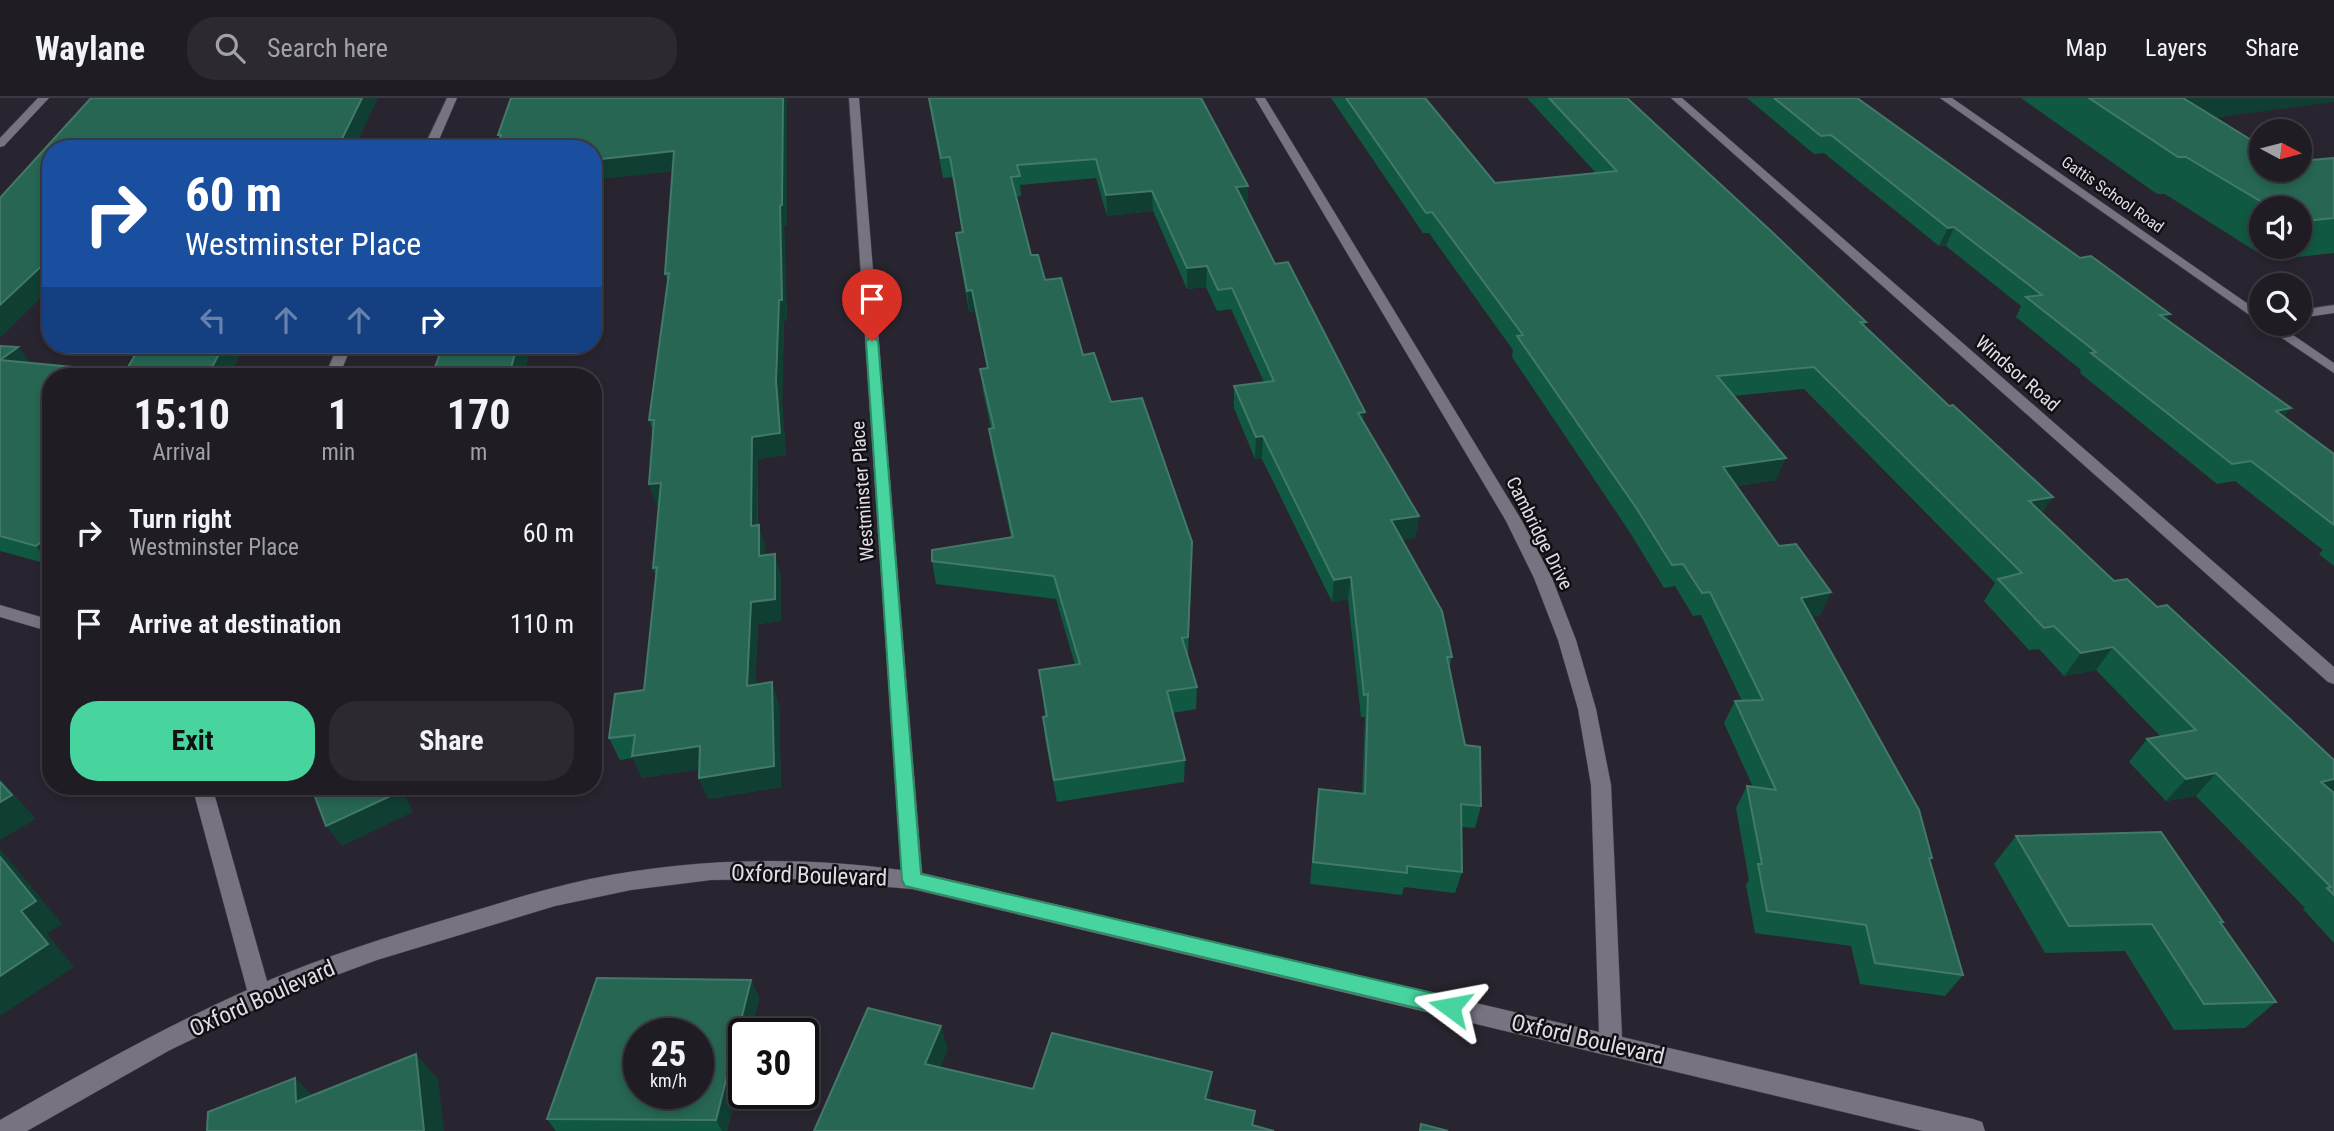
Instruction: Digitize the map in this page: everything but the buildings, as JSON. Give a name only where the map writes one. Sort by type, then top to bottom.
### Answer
[{"type":"street","points":[[0,144],[44,98]]},
{"type":"street","points":[[433,140],[452,98]]},
{"type":"street","name":"Westminster Place","points":[[854,98],[912,880]]},
{"type":"street","name":"Cambridge Drive","points":[[1260,98],[1514,522],[1543,578],[1567,640],[1587,709],[1601,785],[1611,1045]]},
{"type":"street","name":"Windsor Road","points":[[1676,98],[2334,677]]},
{"type":"street","name":"Gattis School Road","points":[[1945,98],[2249,311]]},
{"type":"street","points":[[2312,312],[2334,309]]},
{"type":"street","points":[[2286,336],[2334,369]]},
{"type":"street","points":[[0,611],[42,623]]},
{"type":"street","points":[[204,795],[260,995]]},
{"type":"street","name":"Oxford Boulevard","points":[[4,1131],[131,1058],[260,995],[372,951],[537,901],[593,888],[649,879],[757,869],[860,872],[912,880],[1973,1131]]},
{"type":"route","points":[[872,341],[912,880],[1450,1007]]}]
